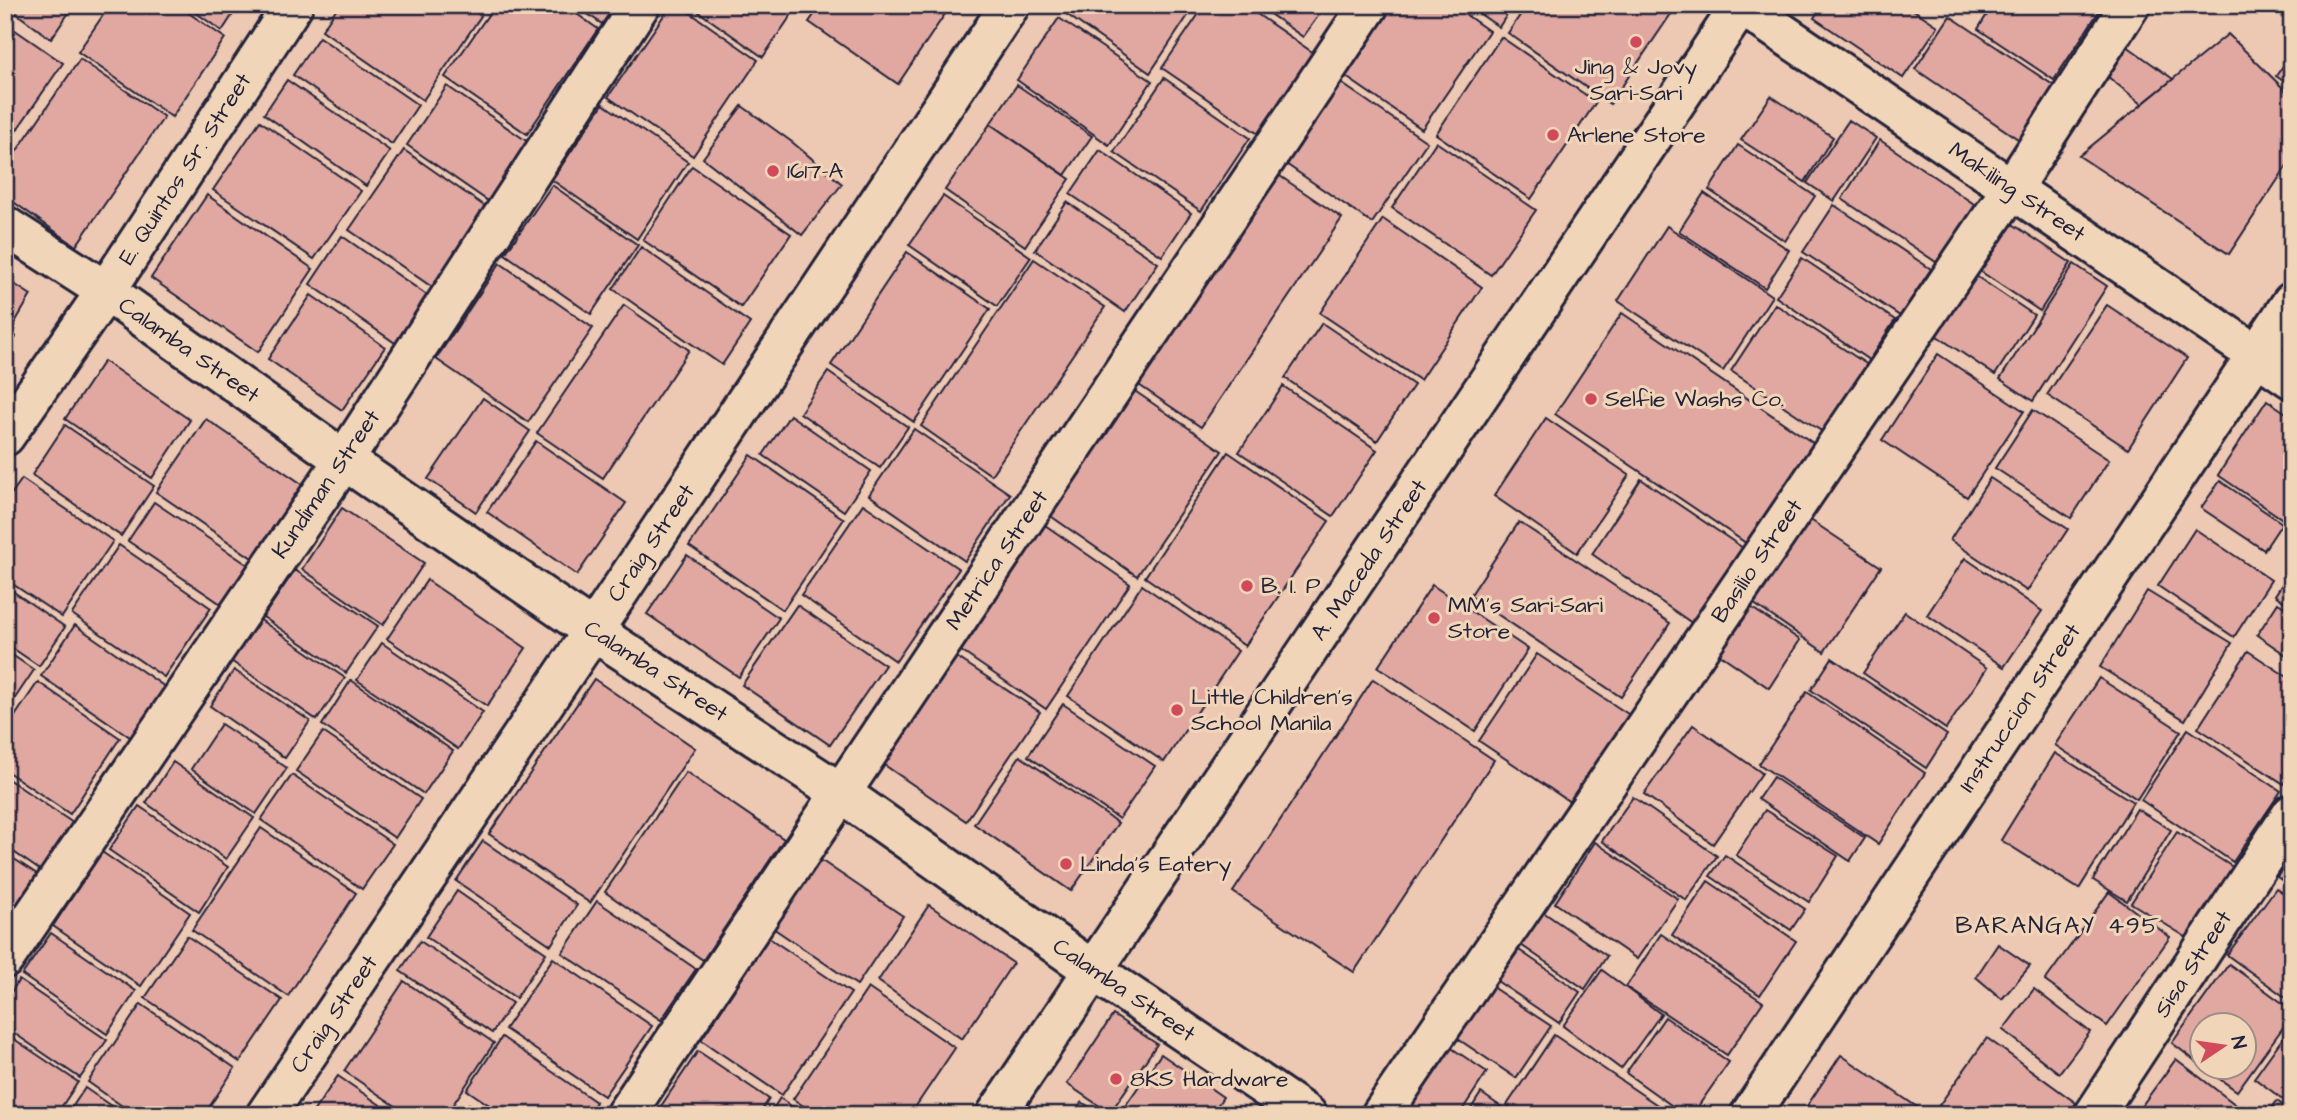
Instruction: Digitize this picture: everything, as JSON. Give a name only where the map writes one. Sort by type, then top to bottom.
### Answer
[{"type":"street","name":"E. Quintos Sr. Street","points":[[5,436],[106,291],[293,5]]},
{"type":"street","name":"Kundiman Street","points":[[5,958],[344,460],[640,5]]},
{"type":"street","name":"Craig Street","points":[[266,1115],[593,631],[1010,5]]},
{"type":"street","name":"Metrica Street","points":[[625,1115],[1368,5]]},
{"type":"street","name":"Makiling Street","points":[[1741,5],[2292,379]]},
{"type":"street","name":"A. Maceda Street","points":[[996,1115],[1741,5]]},
{"type":"street","name":"Basilio Street","points":[[1381,1115],[2012,188],[2130,5]]},
{"type":"street","name":"Calamba Street","points":[[5,226],[106,291],[344,460],[593,631],[841,793],[1094,971],[1307,1115]]},
{"type":"street","name":"Instruccion Street","points":[[1750,1115],[2292,302]]},
{"type":"street","name":"Sisa Street","points":[[2094,1115],[2292,814]]},
{"type":"building","points":[[5,5],[74,5],[51,39]]},
{"type":"building","points":[[110,5],[177,5],[225,38],[172,117],[78,52]]},
{"type":"building","points":[[185,5],[239,5],[222,31]]},
{"type":"building","points":[[339,5],[466,5],[481,16],[423,100],[322,30]]},
{"type":"building","points":[[495,5],[564,5],[598,29],[527,134],[445,77]]},
{"type":"building","points":[[575,5],[615,5],[602,24]]},
{"type":"building","points":[[671,5],[679,5],[758,60],[693,156],[608,97]]},
{"type":"building","points":[[689,5],[798,5],[763,57]]},
{"type":"building","points":[[821,5],[951,5],[898,84],[809,22]]},
{"type":"building","points":[[1066,5],[1195,5],[1150,73],[1062,11]]},
{"type":"building","points":[[1205,5],[1244,5],[1315,54],[1260,135],[1162,68]]},
{"type":"building","points":[[1257,5],[1326,5],[1303,37]]},
{"type":"building","points":[[1388,5],[1452,5],[1489,31],[1422,129],[1342,74]]},
{"type":"building","points":[[1467,5],[1513,5],[1499,27]]},
{"type":"building","points":[[1527,5],[1677,5],[1610,104],[1508,33]]},
{"type":"building","points":[[1822,5],[1906,5],[1938,26],[1903,78],[1814,18]]},
{"type":"building","points":[[1993,5],[2103,5],[2054,80],[1978,29]]},
{"type":"building","points":[[2266,5],[2292,5],[2292,22]]},
{"type":"building","points":[[1950,16],[2056,87],[2021,141],[1915,69]]},
{"type":"building","points":[[1059,18],[1152,81],[1109,145],[1017,80]]},
{"type":"building","points":[[5,23],[63,63],[5,147]]},
{"type":"building","points":[[2228,34],[2292,97],[2292,158],[2229,254],[2079,156]]},
{"type":"building","points":[[319,37],[418,105],[392,144],[293,75]]},
{"type":"building","points":[[1501,37],[1596,102],[1531,199],[1436,134]]},
{"type":"building","points":[[2127,46],[2173,79],[2142,104],[2107,76]]},
{"type":"building","points":[[2292,53],[2292,87],[2276,76]]},
{"type":"building","points":[[80,59],[164,117],[76,246],[5,196],[5,168]]},
{"type":"building","points":[[1164,78],[1250,138],[1201,211],[1114,152]]},
{"type":"building","points":[[287,80],[390,151],[366,186],[264,114]]},
{"type":"building","points":[[1341,83],[1427,142],[1372,223],[1286,164]]},
{"type":"building","points":[[1017,85],[1092,136],[1065,175],[990,124]]},
{"type":"building","points":[[447,86],[528,142],[488,201],[407,145]]},
{"type":"building","points":[[1771,96],[1833,137],[1805,182],[1741,140]]},
{"type":"building","points":[[603,104],[688,162],[637,239],[552,180]]},
{"type":"building","name":"1617-A","points":[[742,106],[792,142],[842,184],[802,235],[703,158]]},
{"type":"building","points":[[1849,120],[1876,138],[1834,201],[1807,183]]},
{"type":"building","points":[[260,121],[361,191],[314,259],[213,190]]},
{"type":"building","points":[[990,124],[1070,179],[1025,246],[945,190]]},
{"type":"building","points":[[1880,140],[1977,206],[1939,264],[1842,199]]},
{"type":"building","points":[[1436,142],[1536,210],[1491,275],[1392,208]]},
{"type":"building","points":[[1738,145],[1815,196],[1785,241],[1709,190]]},
{"type":"building","points":[[404,150],[490,210],[435,289],[349,230]]},
{"type":"building","points":[[1100,150],[1191,213],[1162,256],[1070,194]]},
{"type":"building","points":[[692,166],[791,234],[741,307],[643,240]]},
{"type":"building","points":[[1271,170],[1342,218],[1201,427],[1130,379]]},
{"type":"building","points":[[552,185],[638,245],[591,314],[505,254]]},
{"type":"building","points":[[1704,193],[1789,250],[1765,288],[1679,231]]},
{"type":"building","points":[[207,195],[313,269],[258,352],[151,278]]},
{"type":"building","points":[[943,196],[1031,257],[997,306],[909,245]]},
{"type":"building","points":[[1067,202],[1158,263],[1125,312],[1035,250]]},
{"type":"building","points":[[1834,205],[1931,269],[1900,316],[1803,252]]},
{"type":"building","points":[[1999,215],[2071,263],[2040,311],[1968,263]]},
{"type":"building","points":[[1383,219],[1482,287],[1420,380],[1320,313]]},
{"type":"building","points":[[1667,226],[1772,296],[1723,371],[1618,301]]},
{"type":"building","points":[[342,236],[434,300],[401,347],[310,284]]},
{"type":"building","points":[[641,247],[750,323],[722,365],[613,289]]},
{"type":"building","points":[[907,252],[990,309],[914,422],[831,365]]},
{"type":"building","points":[[1802,258],[1895,320],[1869,360],[1776,297]]},
{"type":"building","points":[[1034,259],[1105,307],[991,475],[921,426]]},
{"type":"building","points":[[500,263],[593,328],[528,422],[436,359]]},
{"type":"building","points":[[2074,264],[2107,286],[2033,401],[2000,379]]},
{"type":"building","points":[[1967,270],[2034,315],[1995,375],[1928,330]]},
{"type":"building","points":[[5,278],[31,295],[10,331],[16,337],[5,355]]},
{"type":"building","points":[[311,295],[385,347],[342,410],[268,359]]},
{"type":"building","points":[[1775,304],[1868,365],[1823,432],[1731,371]]},
{"type":"building","points":[[624,305],[689,350],[603,478],[537,433]]},
{"type":"building","points":[[2107,305],[2187,358],[2128,449],[2047,395]]},
{"type":"building","points":[[1622,313],[1813,443],[1746,543],[1555,414]]},
{"type":"building","points":[[1322,323],[1414,385],[1377,441],[1285,378]]},
{"type":"building","points":[[1938,354],[2024,411],[1967,497],[1882,440]]},
{"type":"building","points":[[104,361],[190,420],[152,478],[65,419]]},
{"type":"building","points":[[828,372],[908,427],[880,468],[800,413]]},
{"type":"building","points":[[1126,385],[1222,451],[1137,576],[1042,510]]},
{"type":"building","points":[[1283,386],[1377,450],[1333,516],[1239,452]]},
{"type":"building","points":[[483,398],[530,431],[476,512],[428,479]]},
{"type":"building","points":[[2267,400],[2292,417],[2292,515],[2287,522],[2218,475]]},
{"type":"building","points":[[2033,410],[2109,460],[2071,518],[1995,468]]},
{"type":"building","points":[[790,415],[871,471],[844,511],[763,455]]},
{"type":"building","points":[[1546,418],[1629,475],[1577,553],[1494,496]]},
{"type":"building","points":[[206,419],[308,488],[258,562],[156,492]]},
{"type":"building","points":[[65,425],[154,486],[121,536],[32,475]]},
{"type":"building","points":[[914,429],[1010,494],[965,561],[869,495]]},
{"type":"building","points":[[536,441],[626,503],[577,575],[487,512]]},
{"type":"building","points":[[1228,452],[1329,521],[1245,646],[1145,577]]},
{"type":"building","points":[[751,455],[844,519],[783,610],[689,546]]},
{"type":"building","points":[[1990,478],[2068,529],[2027,591],[1950,540]]},
{"type":"building","points":[[22,479],[113,541],[62,617],[5,579],[5,503]]},
{"type":"building","points":[[1641,479],[1743,548],[1692,623],[1592,554]]},
{"type":"building","points":[[2220,481],[2282,523],[2264,550],[2201,508]]},
{"type":"building","points":[[154,502],[251,567],[224,606],[128,541]]},
{"type":"building","points":[[863,504],[959,569],[896,661],[801,595]]},
{"type":"building","points":[[342,508],[424,563],[383,625],[302,569]]},
{"type":"building","points":[[1803,515],[1881,567],[1824,652],[1747,599]]},
{"type":"building","points":[[1519,522],[1670,623],[1621,697],[1470,596]]},
{"type":"building","points":[[1045,525],[1130,584],[1046,709],[961,651]]},
{"type":"building","points":[[2195,529],[2271,580],[2234,637],[2158,586]]},
{"type":"building","points":[[119,545],[211,608],[164,677],[72,614]]},
{"type":"building","points":[[687,555],[779,618],[739,677],[647,614]]},
{"type":"building","points":[[1965,558],[2042,611],[2004,667],[1927,615]]},
{"type":"building","points":[[2292,569],[2292,607],[2275,595]]},
{"type":"building","points":[[295,570],[378,626],[346,673],[263,617]]},
{"type":"building","points":[[427,580],[526,648],[487,706],[387,639]]},
{"type":"building","points":[[1142,585],[1238,651],[1164,762],[1068,696]]},
{"type":"building","points":[[1432,585],[1528,649],[1475,731],[1378,667]]},
{"type":"building","points":[[5,586],[65,627],[39,666],[5,643]]},
{"type":"building","points":[[2147,591],[2232,643],[2185,720],[2100,667]]},
{"type":"building","points":[[2278,603],[2292,612],[2292,659],[2257,635]]},
{"type":"building","points":[[1746,604],[1800,640],[1769,688],[1715,651]]},
{"type":"building","points":[[797,605],[885,665],[830,745],[742,685]]},
{"type":"building","points":[[1905,612],[1987,668],[1946,729],[1863,673]]},
{"type":"building","points":[[259,619],[345,678],[317,720],[231,661]]},
{"type":"building","points":[[75,625],[168,689],[133,739],[41,676]]},
{"type":"building","points":[[382,643],[483,712],[458,749],[357,680]]},
{"type":"building","points":[[5,650],[34,670],[5,713]]},
{"type":"building","points":[[2248,651],[2292,680],[2292,772],[2284,784],[2198,728]]},
{"type":"building","points":[[1537,654],[1634,718],[1576,806],[1479,741]]},
{"type":"building","points":[[955,656],[1040,712],[966,821],[883,764]]},
{"type":"building","points":[[1832,658],[1947,735],[1926,768],[1811,690]]},
{"type":"building","points":[[234,670],[310,721],[285,758],[210,706]]},
{"type":"building","points":[[2099,678],[2181,731],[2137,799],[2055,745]]},
{"type":"building","points":[[594,679],[695,748],[590,903],[489,834]]},
{"type":"building","points":[[1373,679],[1494,760],[1354,972],[1233,892]]},
{"type":"building","points":[[351,680],[453,751],[424,794],[322,725]]},
{"type":"building","points":[[38,682],[120,738],[70,814],[5,770],[5,731]]},
{"type":"building","points":[[1807,692],[1925,773],[1878,844],[1759,764]]},
{"type":"building","points":[[1063,704],[1155,766],[1119,819],[1028,756]]},
{"type":"building","points":[[221,724],[287,768],[256,814],[191,769]]},
{"type":"building","points":[[1693,725],[1762,773],[1713,844],[1644,794]]},
{"type":"building","points":[[2188,729],[2281,791],[2233,862],[2141,800]]},
{"type":"building","points":[[323,732],[421,799],[395,838],[296,771]]},
{"type":"building","points":[[2055,753],[2133,802],[2079,889],[2001,840]]},
{"type":"building","points":[[1020,756],[1118,823],[1071,891],[974,824]]},
{"type":"building","points":[[173,762],[254,818],[226,859],[146,803]]},
{"type":"building","points":[[686,772],[784,839],[703,960],[605,892]]},
{"type":"building","points":[[292,775],[393,844],[362,889],[261,820]]},
{"type":"building","points":[[5,777],[76,825],[44,873],[5,846]]},
{"type":"building","points":[[1773,777],[1865,838],[1850,861],[1758,799]]},
{"type":"building","points":[[1633,797],[1717,856],[1686,900],[1602,841]]},
{"type":"building","points":[[139,806],[228,867],[199,912],[109,850]]},
{"type":"building","points":[[2137,809],[2171,830],[2127,901],[2093,880]]},
{"type":"building","points":[[1765,810],[1838,856],[1809,902],[1736,855]]},
{"type":"building","points":[[261,828],[356,893],[288,996],[192,930]]},
{"type":"building","points":[[2177,832],[2239,871],[2194,942],[2131,903]]},
{"type":"building","points":[[483,841],[577,905],[551,945],[456,881]]},
{"type":"building","points":[[1595,842],[1678,899],[1637,959],[1555,903]]},
{"type":"building","points":[[102,852],[190,913],[141,986],[53,926]]},
{"type":"building","points":[[5,853],[37,874],[12,911],[5,906]]},
{"type":"building","points":[[1725,855],[1805,909],[1791,930],[1710,876]]},
{"type":"building","points":[[2292,856],[2292,887],[2277,877]]},
{"type":"building","points":[[819,859],[903,916],[857,985],[773,928]]},
{"type":"building","points":[[1708,881],[1796,941],[1760,995],[1672,935]]},
{"type":"building","points":[[2276,888],[2292,899],[2292,1002],[2227,955]]},
{"type":"building","points":[[457,891],[546,953],[516,998],[426,937]]},
{"type":"building","points":[[2109,892],[2170,937],[2107,1026],[2045,981]]},
{"type":"building","points":[[597,901],[696,969],[661,1020],[562,953]]},
{"type":"building","points":[[929,905],[1013,963],[962,1039],[878,981]]},
{"type":"building","points":[[1543,912],[1607,956],[1585,989],[1521,945]]},
{"type":"building","points":[[51,933],[136,991],[107,1034],[22,975]]},
{"type":"building","points":[[1661,934],[1763,1002],[1727,1055],[1626,987]]},
{"type":"building","points":[[187,936],[282,1000],[240,1062],[145,998]]},
{"type":"building","points":[[769,938],[851,993],[782,1095],[701,1040]]},
{"type":"building","points":[[420,941],[512,1003],[492,1033],[400,971]]},
{"type":"building","points":[[1998,944],[2030,966],[2002,999],[1976,977]]},
{"type":"building","points":[[1519,950],[1580,992],[1559,1023],[1497,981]]},
{"type":"building","points":[[553,958],[652,1026],[604,1096],[505,1029]]},
{"type":"building","points":[[2229,964],[2292,1010],[2292,1015],[2258,1062],[2258,1012],[2194,1012]]},
{"type":"building","points":[[1602,970],[1661,1014],[1621,1069],[1563,1026]]},
{"type":"building","points":[[19,980],[107,1040],[80,1078],[5,1027],[5,1001]]},
{"type":"building","points":[[404,981],[494,1043],[446,1115],[409,1115],[344,1071]]},
{"type":"building","points":[[1489,985],[1551,1026],[1516,1078],[1455,1037]]},
{"type":"building","points":[[868,988],[955,1048],[910,1115],[817,1115],[793,1099]]},
{"type":"building","points":[[2034,989],[2090,1032],[2059,1073],[2003,1030]]},
{"type":"building","points":[[141,1004],[235,1068],[204,1115],[135,1115],[88,1082]]},
{"type":"building","points":[[1113,1015],[1157,1044],[1110,1113],[1067,1084]]},
{"type":"building","points":[[1665,1017],[1729,1062],[1692,1115],[1685,1115],[1626,1073]]},
{"type":"building","points":[[2188,1021],[2188,1055],[2172,1043]]},
{"type":"building","points":[[2292,1025],[2292,1106],[2258,1081],[2258,1072]]},
{"type":"building","points":[[5,1033],[78,1082],[56,1115],[26,1115],[5,1100]]},
{"type":"building","points":[[1554,1035],[1672,1115],[1521,1115],[1507,1105]]},
{"type":"building","points":[[502,1037],[596,1102],[587,1115],[504,1115],[467,1090]]},
{"type":"building","points":[[1987,1038],[2076,1103],[2068,1115],[1941,1115],[1935,1111]]},
{"type":"building","points":[[1441,1041],[1487,1072],[1459,1115],[1392,1115]]},
{"type":"building","points":[[698,1051],[769,1099],[759,1115],[655,1115]]},
{"type":"building","points":[[1161,1054],[1223,1097],[1211,1115],[1119,1115]]},
{"type":"building","points":[[1841,1055],[1917,1107],[1912,1115],[1801,1115]]},
{"type":"building","points":[[2176,1059],[2188,1068],[2188,1082],[2206,1082],[2249,1115],[2135,1115]]},
{"type":"building","points":[[338,1076],[395,1115],[311,1115]]},
{"type":"building","points":[[2224,1082],[2244,1082],[2237,1091]]},
{"type":"building","points":[[85,1088],[124,1115],[67,1115]]},
{"type":"building","points":[[1481,1093],[1513,1115],[1467,1115]]},
{"type":"building","points":[[780,1098],[804,1115],[769,1115]]},
{"type":"building","points":[[2277,1101],[2292,1112],[2292,1115],[2267,1115]]},
{"type":"building","points":[[1082,1102],[1101,1115],[1073,1115]]},
{"type":"building","points":[[469,1104],[485,1115],[461,1115]]},
{"type":"place","name":"Jing & Jovy Sari-Sari","points":[[1636,42]]},
{"type":"place","name":"Arlene Store","points":[[1553,135]]},
{"type":"place","name":"1617-A","points":[[773,171]]},
{"type":"place","name":"Selfie Washs Co.","points":[[1591,399]]},
{"type":"place","name":"B. I. P","points":[[1247,586]]},
{"type":"place","name":"MM's Sari-Sari Store","points":[[1434,618]]},
{"type":"place","name":"Little Children's School Manila","points":[[1177,710]]},
{"type":"place","name":"Linda's Eatery","points":[[1066,864]]},
{"type":"place","name":"8KS Hardware","points":[[1116,1079]]},
{"type":"district","name":"BARANGAY 495","points":[[2058,926]]}]
